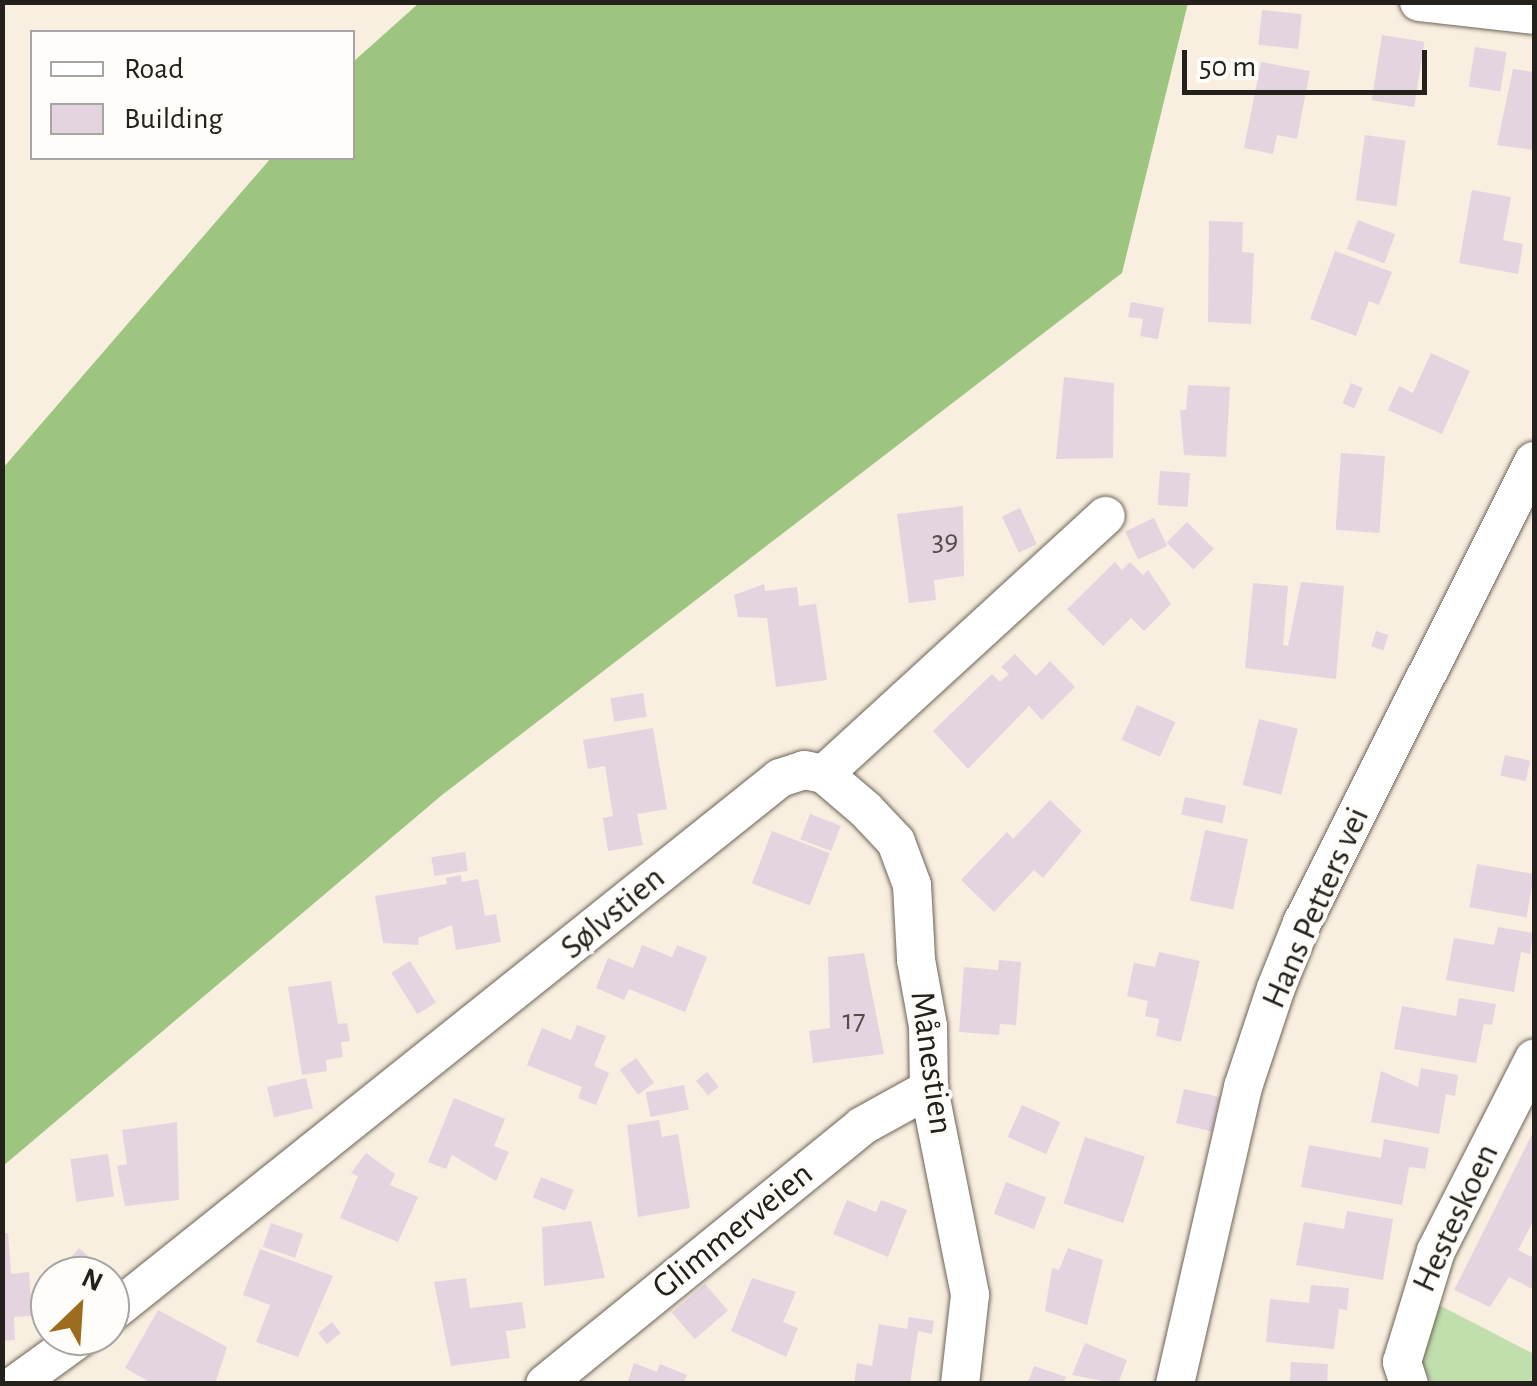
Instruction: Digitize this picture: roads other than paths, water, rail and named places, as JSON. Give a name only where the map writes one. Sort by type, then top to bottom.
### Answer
[{"type":"street","points":[[1419,2],[1534,15]]},
{"type":"street","name":"Hans Petters vei","points":[[1175,1384],[1243,1087],[1276,988],[1302,923],[1534,461]]},
{"type":"street","points":[[824,774],[1106,516]]},
{"type":"street","name":"Sølvstien","points":[[130,1298],[780,778],[804,770],[824,774]]},
{"type":"street","name":"Månestien","points":[[824,774],[896,842],[912,886],[916,960],[928,1026],[928,1090],[970,1296],[960,1384]]},
{"type":"street","name":"Hesteskoen","points":[[1409,1384],[1402,1362],[1436,1252],[1534,1059]]},
{"type":"street","name":"Glimmerveien","points":[[545,1384],[862,1126],[928,1090]]},
{"type":"street","points":[[16,1384],[54,1356]]}]
